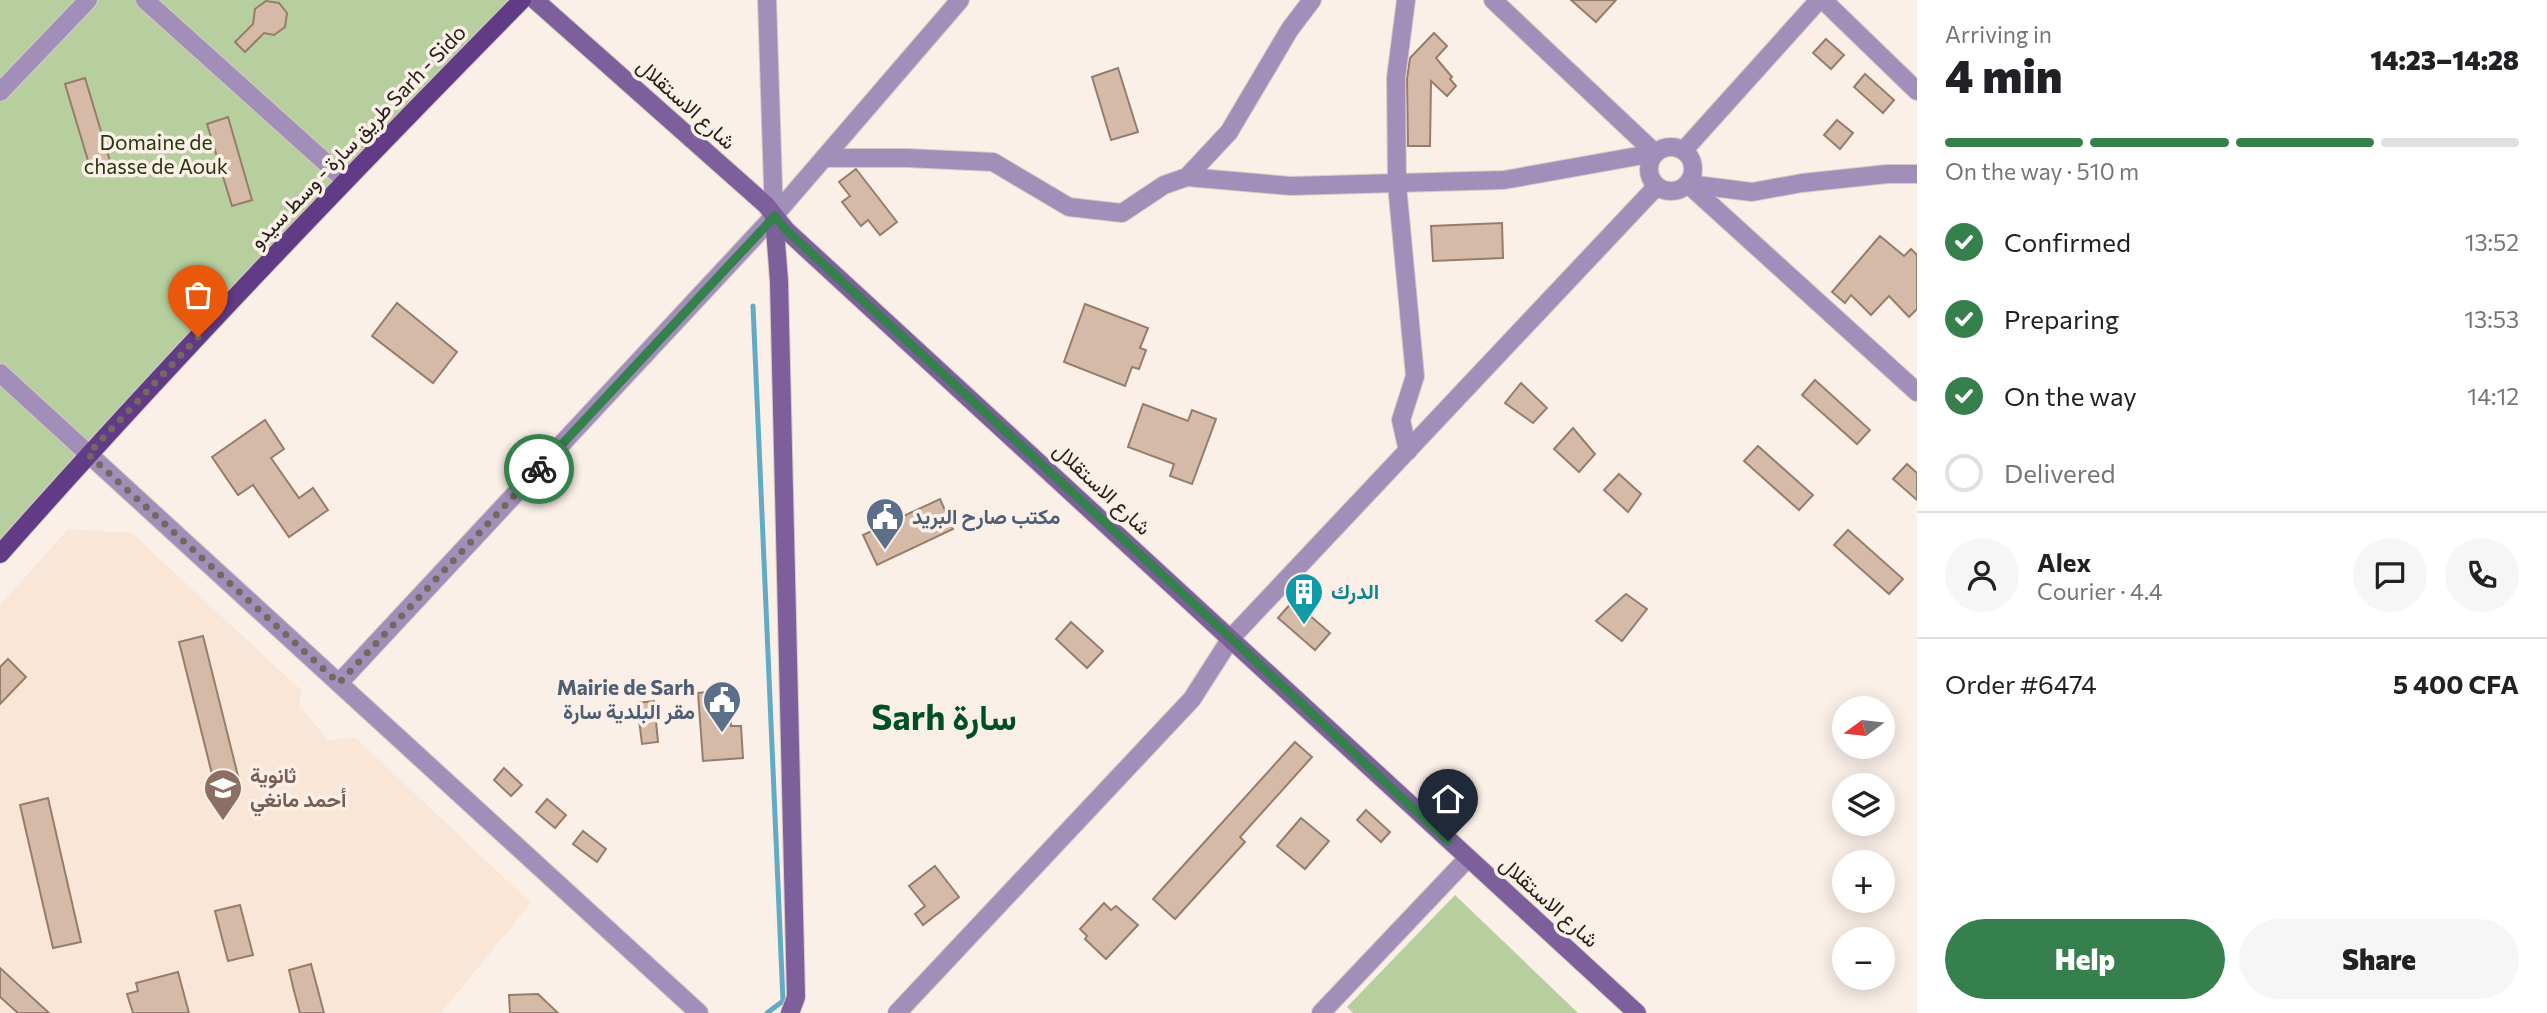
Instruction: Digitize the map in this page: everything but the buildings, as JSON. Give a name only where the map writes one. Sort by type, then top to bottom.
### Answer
[{"type":"main road","name":"طريق سارة - وسط سيدو Sarh - Sido","points":[[0,554],[88,454],[345,180],[522,0]]},
{"type":"street","points":[[0,92],[88,0]]},
{"type":"street","points":[[145,0],[345,180]]},
{"type":"street","name":"شارع الاستقلال","points":[[536,0],[766,205],[786,230],[1637,1013]]},
{"type":"street","points":[[767,0],[779,281],[796,1008]]},
{"type":"street","points":[[339,683],[775,216],[960,0]]},
{"type":"street","points":[[1187,177],[1228,132],[1290,29],[1312,0]]},
{"type":"street","points":[[1406,0],[1396,78],[1397,185],[1415,376],[1401,420],[1408,451]]},
{"type":"street","points":[[1493,0],[1655,153]]},
{"type":"street","points":[[1684,150],[1821,0],[1917,91]]},
{"type":"street","points":[[824,158],[993,162],[1069,207],[1122,213],[1164,185],[1187,177],[1291,186],[1504,180],[1655,153],[1669,146],[1684,150],[1690,157],[1693,175],[1688,184]]},
{"type":"street","points":[[1655,153],[1651,159],[1650,173],[1657,186],[1669,191],[1688,184],[1752,192],[1887,173],[1917,174]]},
{"type":"street","points":[[1688,184],[1914,382]]},
{"type":"street","points":[[897,1013],[1192,699],[1231,638],[1657,186]]},
{"type":"street","points":[[0,373],[699,1013]]},
{"type":"street","points":[[1321,1013],[1467,859]]},
{"type":"shaded area","name":"ثانوية أحمد مانغي","points":[[68,529],[132,533],[302,691],[299,705],[329,741],[355,737],[531,903],[441,1013],[0,1013],[0,605]]},
{"type":"green space","name":"Domaine de chasse de Aouk","points":[[0,0],[522,0],[0,554]]},
{"type":"green space","points":[[1455,895],[1578,1013],[1353,1013],[1347,1007]]},
{"type":"waterway","points":[[753,306],[783,1001],[767,1013]]},
{"type":"way so far","points":[[198,337],[88,454],[339,683],[539,469]]},
{"type":"place","name":"مكتب صارح البريد","points":[[885,551]]},
{"type":"place","name":"الدرك","points":[[1304,626]]},
{"type":"place","name":"Mairie de Sarh مقر البلدية سارة","points":[[722,734]]},
{"type":"place","name":"ثانوية أحمد مانغي","points":[[223,822]]},
{"type":"district","name":"Sarh سارة","points":[[944,718]]},
{"type":"route","points":[[539,469],[775,216],[786,230],[1448,841]]}]
